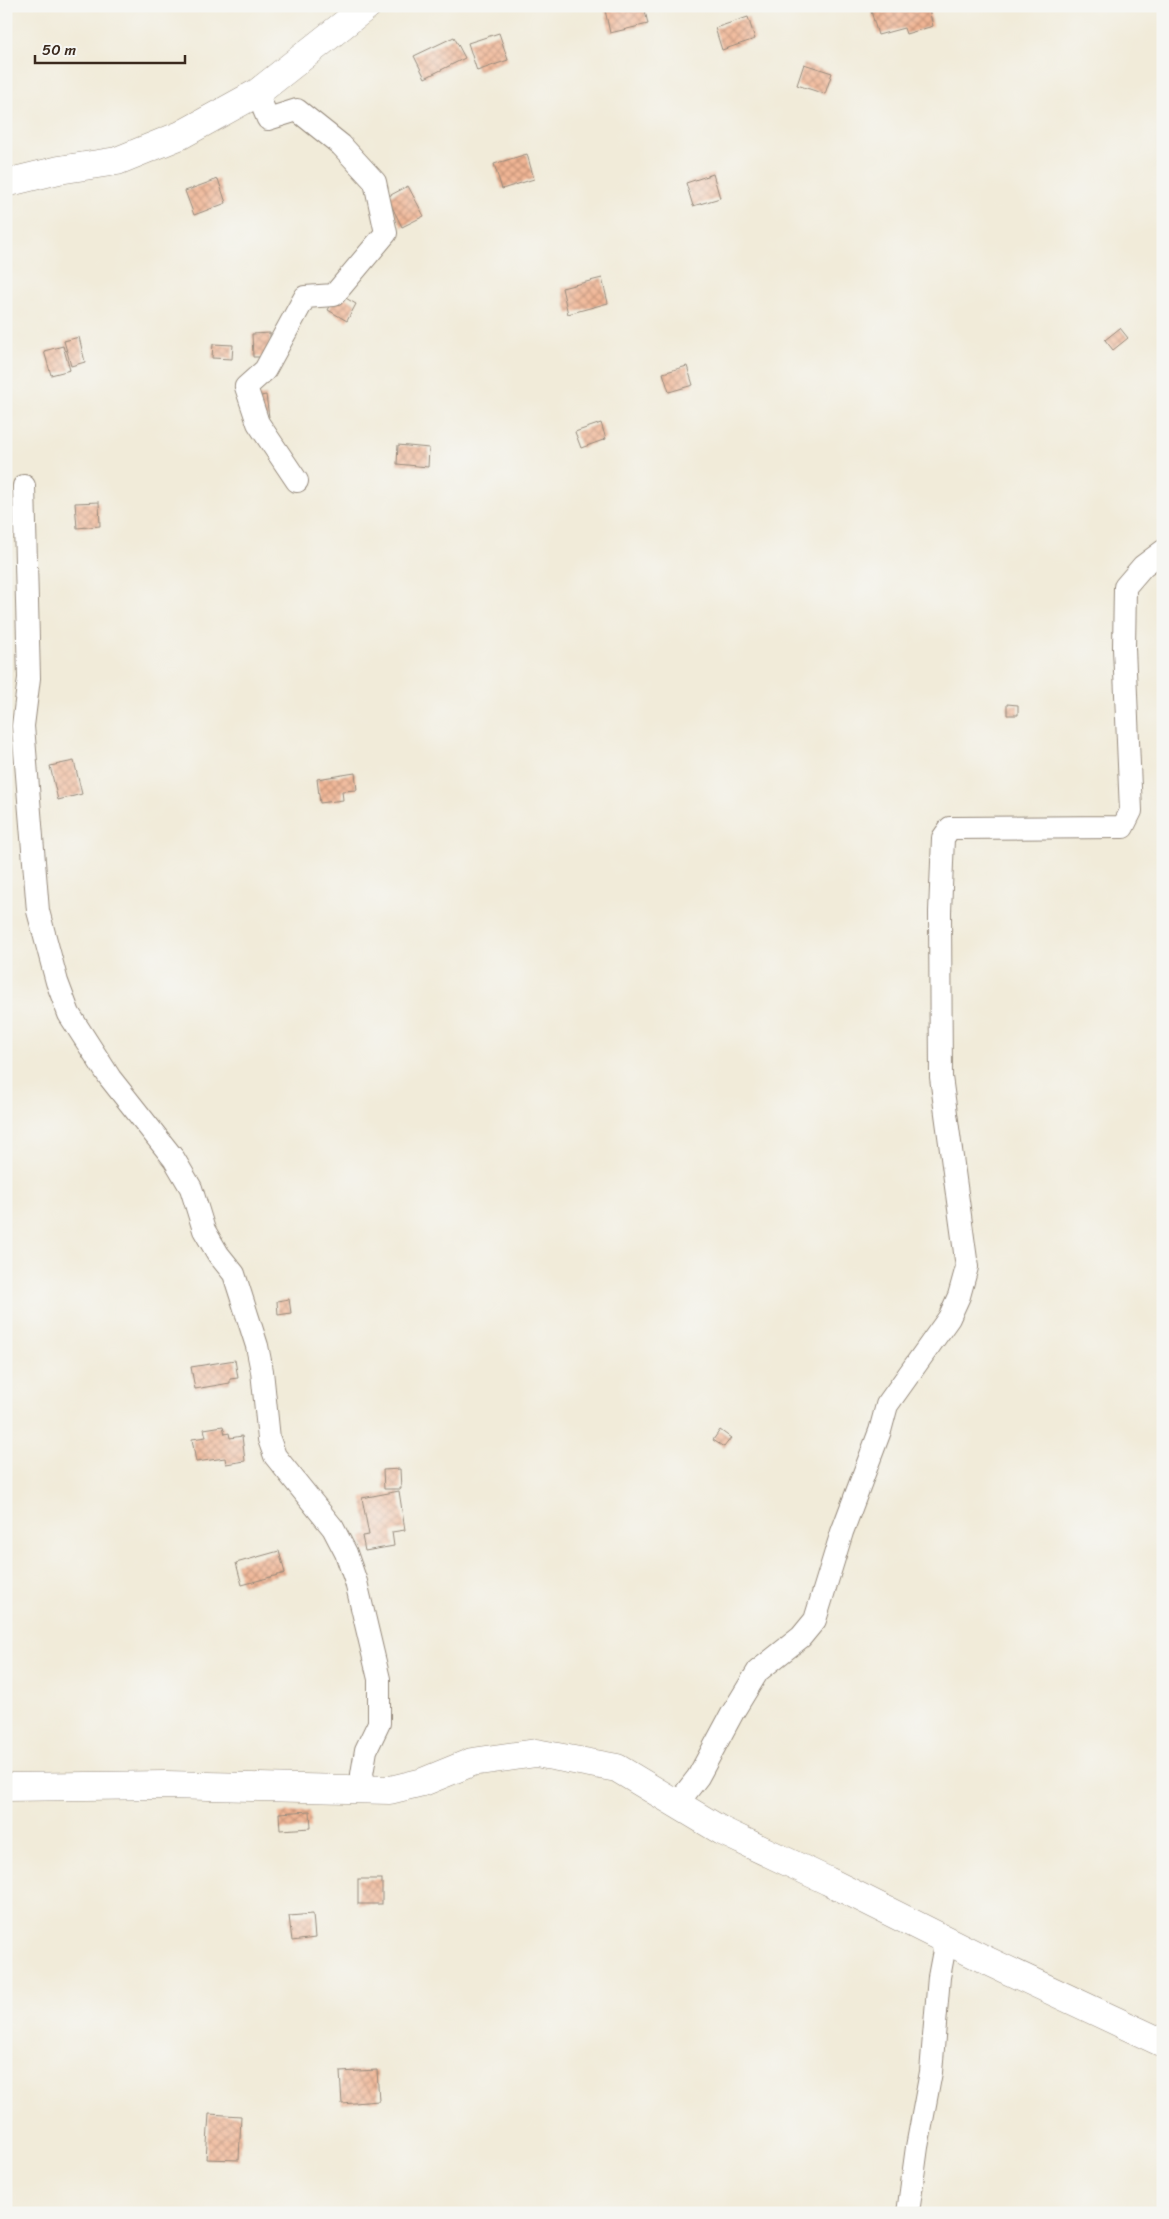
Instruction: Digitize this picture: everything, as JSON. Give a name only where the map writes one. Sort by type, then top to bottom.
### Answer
[{"type":"main road","points":[[6,183],[59,170],[117,161],[181,135],[257,93],[367,6]]},
{"type":"main road","points":[[6,1787],[166,1785],[390,1790],[423,1782],[472,1762],[536,1754],[616,1768],[722,1831],[1163,2043]]},
{"type":"street","points":[[257,93],[268,119],[297,110],[346,151],[375,182],[386,233],[334,295],[305,297],[265,370],[246,387],[258,422],[297,481]]},
{"type":"street","points":[[24,486],[29,678],[23,726],[38,911],[57,982],[69,1014],[110,1078],[174,1159],[191,1188],[204,1230],[218,1254],[234,1274],[257,1346],[262,1371],[268,1439],[275,1456],[333,1528],[346,1554],[356,1582],[379,1679],[379,1724],[366,1750],[362,1774],[366,1790]]},
{"type":"street","points":[[677,1804],[698,1777],[733,1712],[758,1671],[801,1637],[814,1620],[842,1532],[880,1431],[887,1405],[949,1318],[959,1296],[967,1267],[941,1077],[940,912],[943,838],[950,828],[1122,827],[1128,821],[1132,811],[1124,648],[1125,587],[1143,566],[1163,551]]},
{"type":"street","points":[[908,2213],[917,2147],[931,2072],[939,1977],[946,1940]]},
{"type":"building","points":[[621,6],[644,6],[648,24],[610,33],[605,10]]},
{"type":"building","points":[[888,6],[928,6],[933,26],[906,34],[904,28],[878,35],[871,11]]},
{"type":"building","points":[[748,17],[755,39],[722,50],[715,28]]},
{"type":"building","points":[[499,33],[508,60],[477,71],[468,43]]},
{"type":"building","points":[[454,37],[465,58],[425,78],[414,56]]},
{"type":"building","points":[[804,64],[832,73],[825,94],[797,85]]},
{"type":"building","points":[[527,154],[534,179],[502,189],[494,164]]},
{"type":"building","points":[[713,174],[720,198],[693,206],[686,183]]},
{"type":"building","points":[[218,179],[226,203],[194,215],[185,191]]},
{"type":"building","points":[[408,186],[424,216],[402,227],[387,197]]},
{"type":"building","points":[[602,278],[608,303],[568,314],[562,288]]},
{"type":"building","points":[[337,293],[356,304],[347,321],[328,310]]},
{"type":"building","points":[[1120,328],[1128,338],[1113,350],[1105,340]]},
{"type":"building","points":[[270,333],[271,357],[253,357],[252,334]]},
{"type":"building","points":[[79,337],[85,362],[71,366],[64,341]]},
{"type":"building","points":[[213,344],[233,345],[232,359],[212,358]]},
{"type":"building","points":[[63,346],[70,370],[51,375],[44,351]]},
{"type":"building","points":[[687,366],[693,385],[669,392],[663,373]]},
{"type":"building","points":[[266,395],[269,417],[259,418],[256,397]]},
{"type":"building","points":[[601,423],[606,439],[581,448],[575,432]]},
{"type":"building","points":[[398,445],[429,448],[428,467],[397,464]]},
{"type":"building","points":[[99,502],[100,526],[77,528],[75,503]]},
{"type":"building","points":[[1007,704],[1018,705],[1018,715],[1007,715]]},
{"type":"building","points":[[74,761],[82,794],[58,800],[50,766]]},
{"type":"building","points":[[355,773],[357,790],[342,791],[343,800],[320,803],[317,779]]},
{"type":"building","points":[[289,1299],[291,1313],[278,1315],[277,1301]]},
{"type":"building","points":[[235,1360],[238,1378],[230,1379],[230,1383],[195,1389],[191,1367]]},
{"type":"building","points":[[223,1426],[225,1434],[229,1433],[230,1438],[242,1436],[245,1461],[226,1464],[225,1458],[196,1462],[192,1439],[206,1437],[204,1429]]},
{"type":"building","points":[[720,1430],[731,1438],[724,1447],[713,1440]]},
{"type":"building","points":[[400,1469],[401,1489],[384,1489],[383,1470]]},
{"type":"building","points":[[399,1491],[405,1530],[392,1532],[394,1546],[365,1551],[362,1536],[369,1535],[362,1498]]},
{"type":"building","points":[[279,1551],[285,1573],[242,1585],[236,1563]]},
{"type":"building","points":[[310,1811],[311,1828],[280,1830],[279,1813]]},
{"type":"building","points":[[358,1879],[382,1879],[382,1904],[358,1904]]},
{"type":"building","points":[[313,1914],[315,1938],[292,1941],[289,1916]]},
{"type":"building","points":[[377,2070],[379,2101],[342,2104],[340,2072]]},
{"type":"building","points":[[209,2114],[241,2116],[239,2160],[206,2159]]}]
